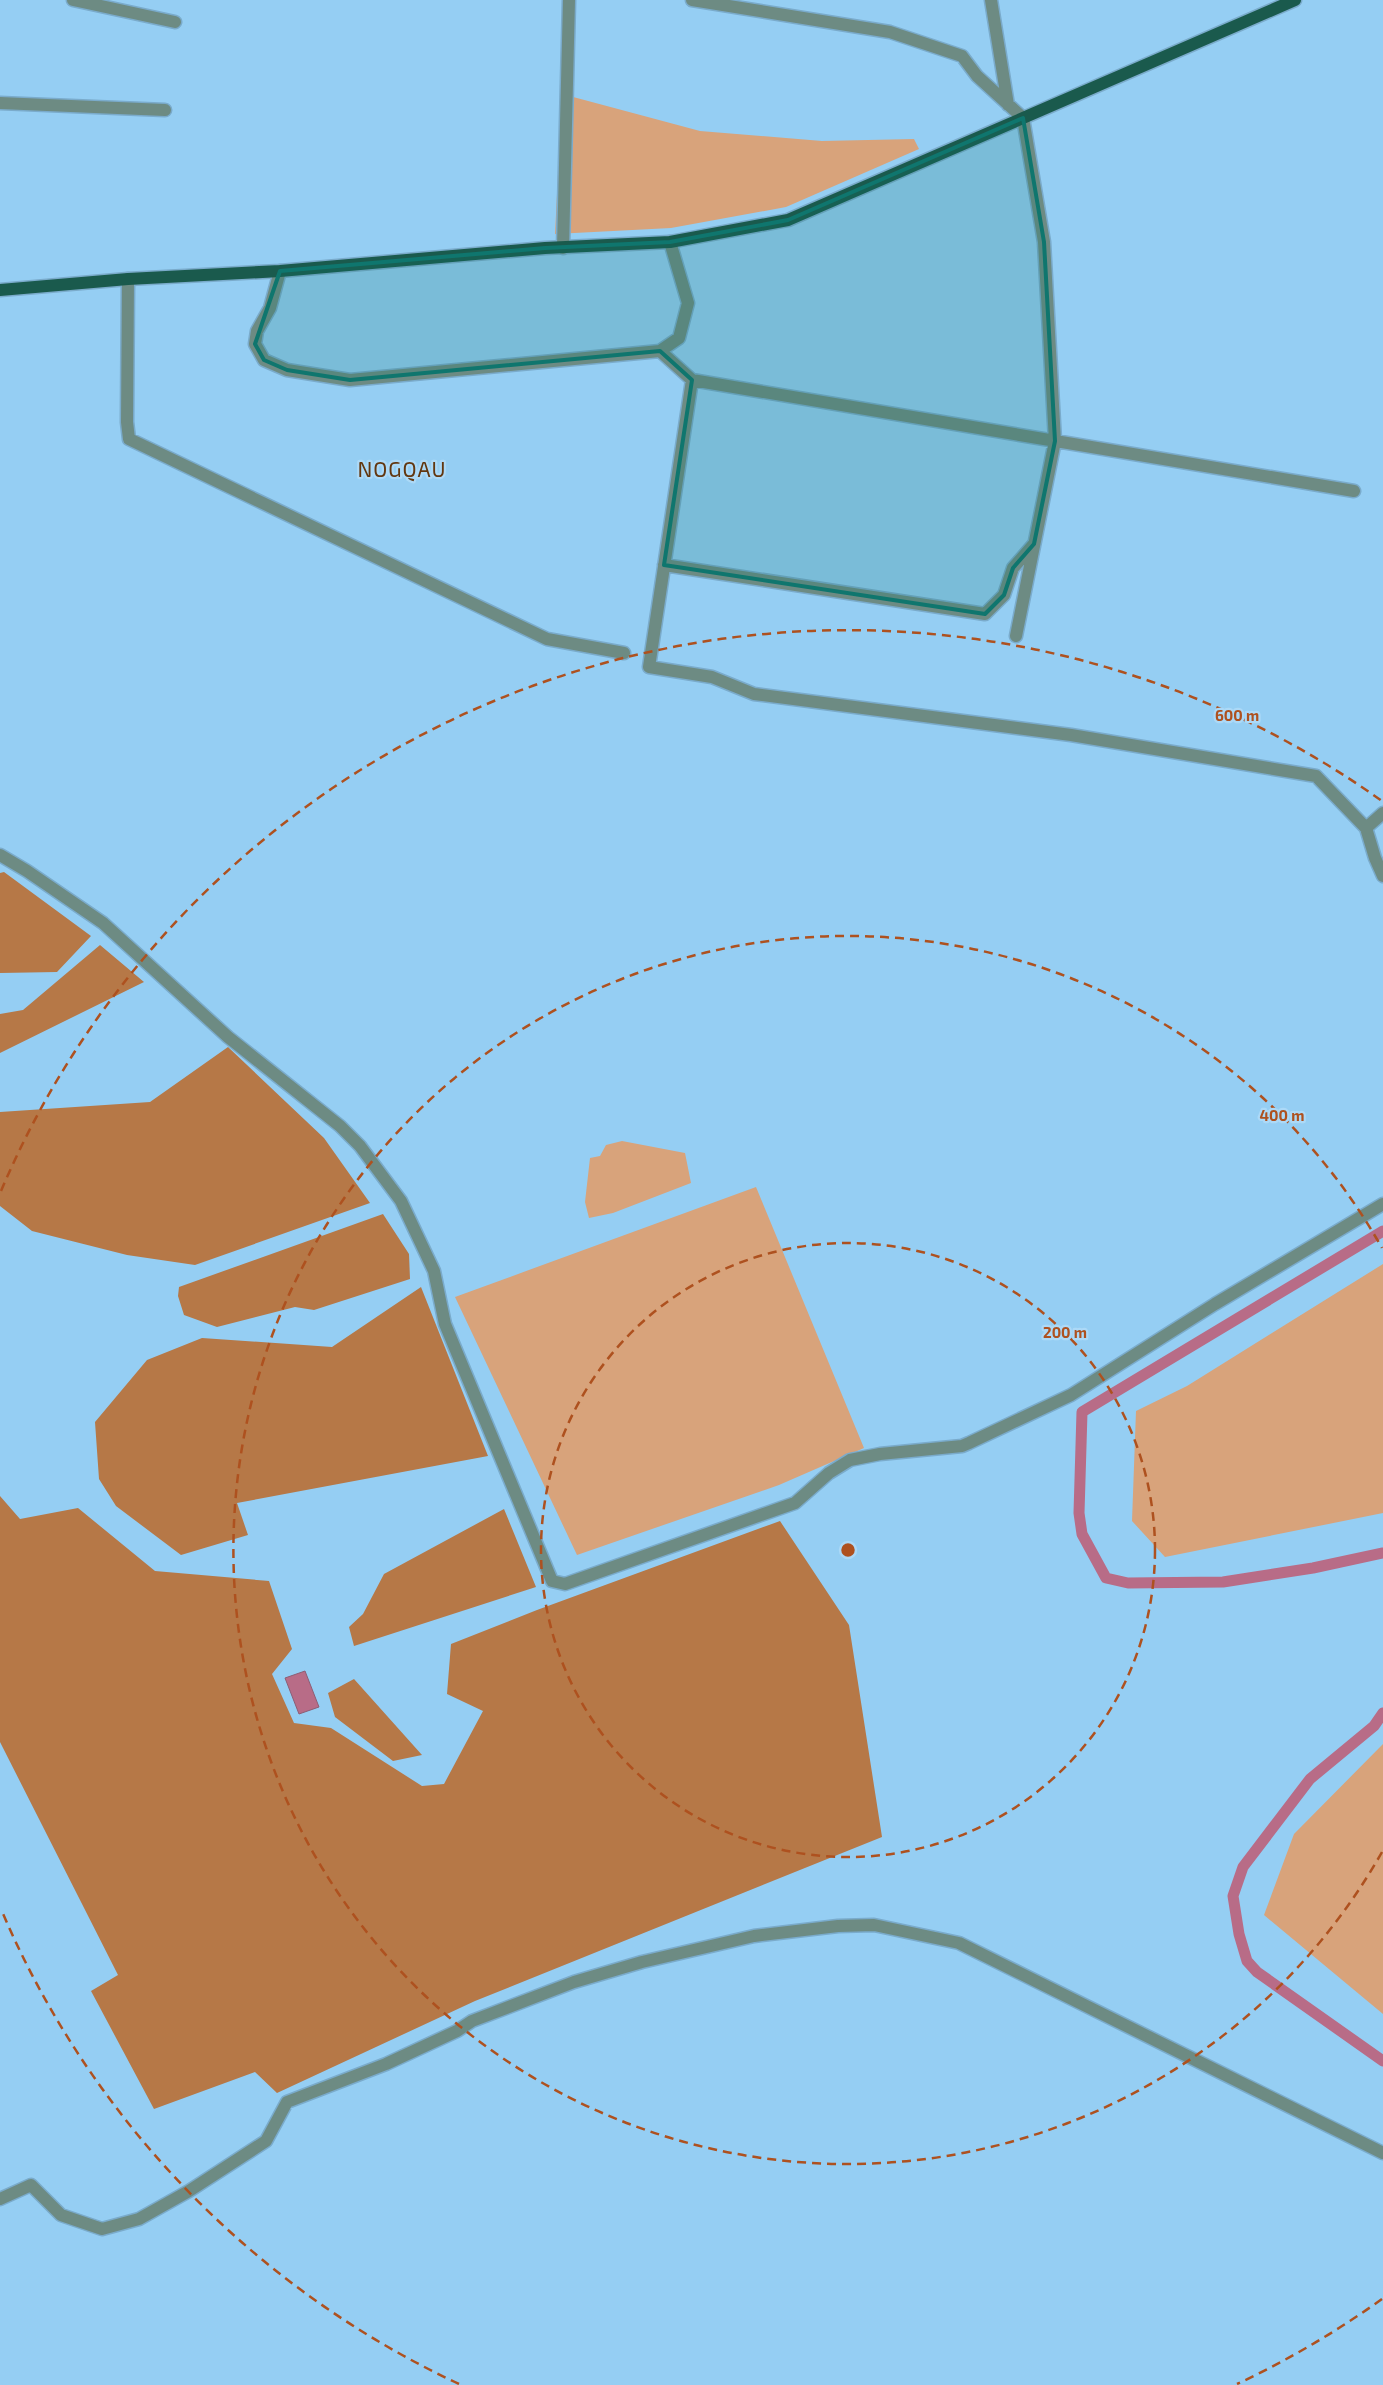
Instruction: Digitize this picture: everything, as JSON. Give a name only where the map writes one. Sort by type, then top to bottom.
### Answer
[{"type":"main road","points":[[0,290],[128,279],[280,271],[563,248],[670,242],[788,220],[1294,0]]},
{"type":"street","points":[[73,0],[175,22]]},
{"type":"street","points":[[563,248],[567,0]]},
{"type":"street","points":[[692,0],[890,32],[962,56],[977,76],[1023,118],[1044,242],[1055,440],[1016,636]]},
{"type":"street","points":[[991,0],[1008,105]]},
{"type":"street","points":[[0,103],[165,110]]},
{"type":"street","points":[[280,271],[270,308],[257,331],[255,344],[264,360],[287,370],[350,380],[660,351],[679,338],[688,303],[670,242]]},
{"type":"street","points":[[128,279],[127,422],[129,439],[547,639],[624,653]]},
{"type":"street","points":[[660,351],[692,380],[1354,490]]},
{"type":"street","points":[[692,380],[649,667],[712,678],[754,694],[1071,735],[1316,776],[1366,828],[1383,876]]},
{"type":"street","points":[[664,566],[985,614],[1004,595],[1013,568],[1034,544]]},
{"type":"street","points":[[1366,828],[1383,813]]},
{"type":"street","points":[[0,855],[27,871],[102,924],[228,1037],[340,1126],[366,1154],[401,1201],[434,1271],[445,1324],[552,1582],[565,1584],[795,1503],[829,1473],[850,1460],[880,1454],[962,1446],[969,1443],[1071,1394],[1215,1304],[1383,1204]]},
{"type":"street","points":[[0,2199],[31,2185],[60,2215],[102,2229],[139,2219],[189,2191],[266,2141],[287,2102],[386,2064],[457,2032],[472,2020],[574,1982],[642,1962],[754,1936],[838,1926],[874,1925],[959,1943],[1383,2153]]},
{"type":"highlighted area","points":[[1023,118],[1044,242],[1055,441],[1034,544],[1013,568],[1004,595],[985,614],[664,565],[692,380],[660,351],[350,380],[287,370],[264,360],[255,344],[280,271],[545,248],[670,242],[788,220]]},
{"type":"shaded area","points":[[562,94],[700,131],[822,141],[914,139],[919,149],[786,207],[671,228],[555,234]]},
{"type":"shaded area","points":[[4,872],[91,936],[57,972],[0,973],[0,873]]},
{"type":"shaded area","points":[[100,945],[144,982],[0,1053],[0,1014],[23,1010]]},
{"type":"shaded area","points":[[228,1047],[324,1138],[370,1203],[195,1265],[127,1255],[32,1231],[0,1206],[0,1112],[150,1102]]},
{"type":"shaded area","points":[[622,1141],[685,1153],[691,1183],[613,1213],[589,1218],[585,1202],[590,1158],[600,1156],[606,1145]]},
{"type":"shaded area","points":[[756,1187],[864,1448],[779,1485],[577,1555],[455,1297]]},
{"type":"shaded area","points":[[383,1214],[409,1254],[410,1279],[314,1310],[295,1307],[217,1327],[184,1315],[178,1296],[179,1287]]},
{"type":"shaded area","points":[[1383,1264],[1383,1513],[1165,1557],[1132,1521],[1136,1411],[1187,1386]]},
{"type":"shaded area","points":[[421,1287],[488,1456],[237,1503],[248,1535],[181,1555],[116,1506],[99,1479],[95,1422],[147,1360],[202,1338],[332,1347]]},
{"type":"shaded area","points":[[0,1496],[20,1519],[78,1508],[155,1571],[269,1581],[292,1649],[272,1674],[294,1723],[331,1728],[422,1786],[444,1784],[483,1711],[447,1694],[451,1644],[537,1610],[780,1521],[849,1625],[882,1837],[475,2001],[277,2093],[255,2072],[154,2109],[91,1991],[118,1975],[0,1742]]},
{"type":"shaded area","points":[[504,1509],[536,1587],[354,1646],[349,1627],[363,1614],[384,1574]]},
{"type":"shaded area","points":[[305,1671],[319,1707],[299,1714],[285,1678]]},
{"type":"shaded area","points":[[354,1679],[422,1755],[393,1761],[335,1717],[328,1693]]},
{"type":"shaded area","points":[[1383,1744],[1383,2014],[1264,1915],[1294,1834]]},
{"type":"waterway","points":[[1383,1231],[1082,1412],[1079,1513],[1082,1534],[1106,1578],[1128,1583],[1223,1582],[1313,1568],[1383,1553]]},
{"type":"waterway","points":[[1383,1713],[1374,1726],[1310,1779],[1243,1867],[1233,1896],[1239,1934],[1247,1961],[1257,1972],[1383,2061]]},
{"type":"district","name":"NOGQAU","points":[[402,470]]}]
